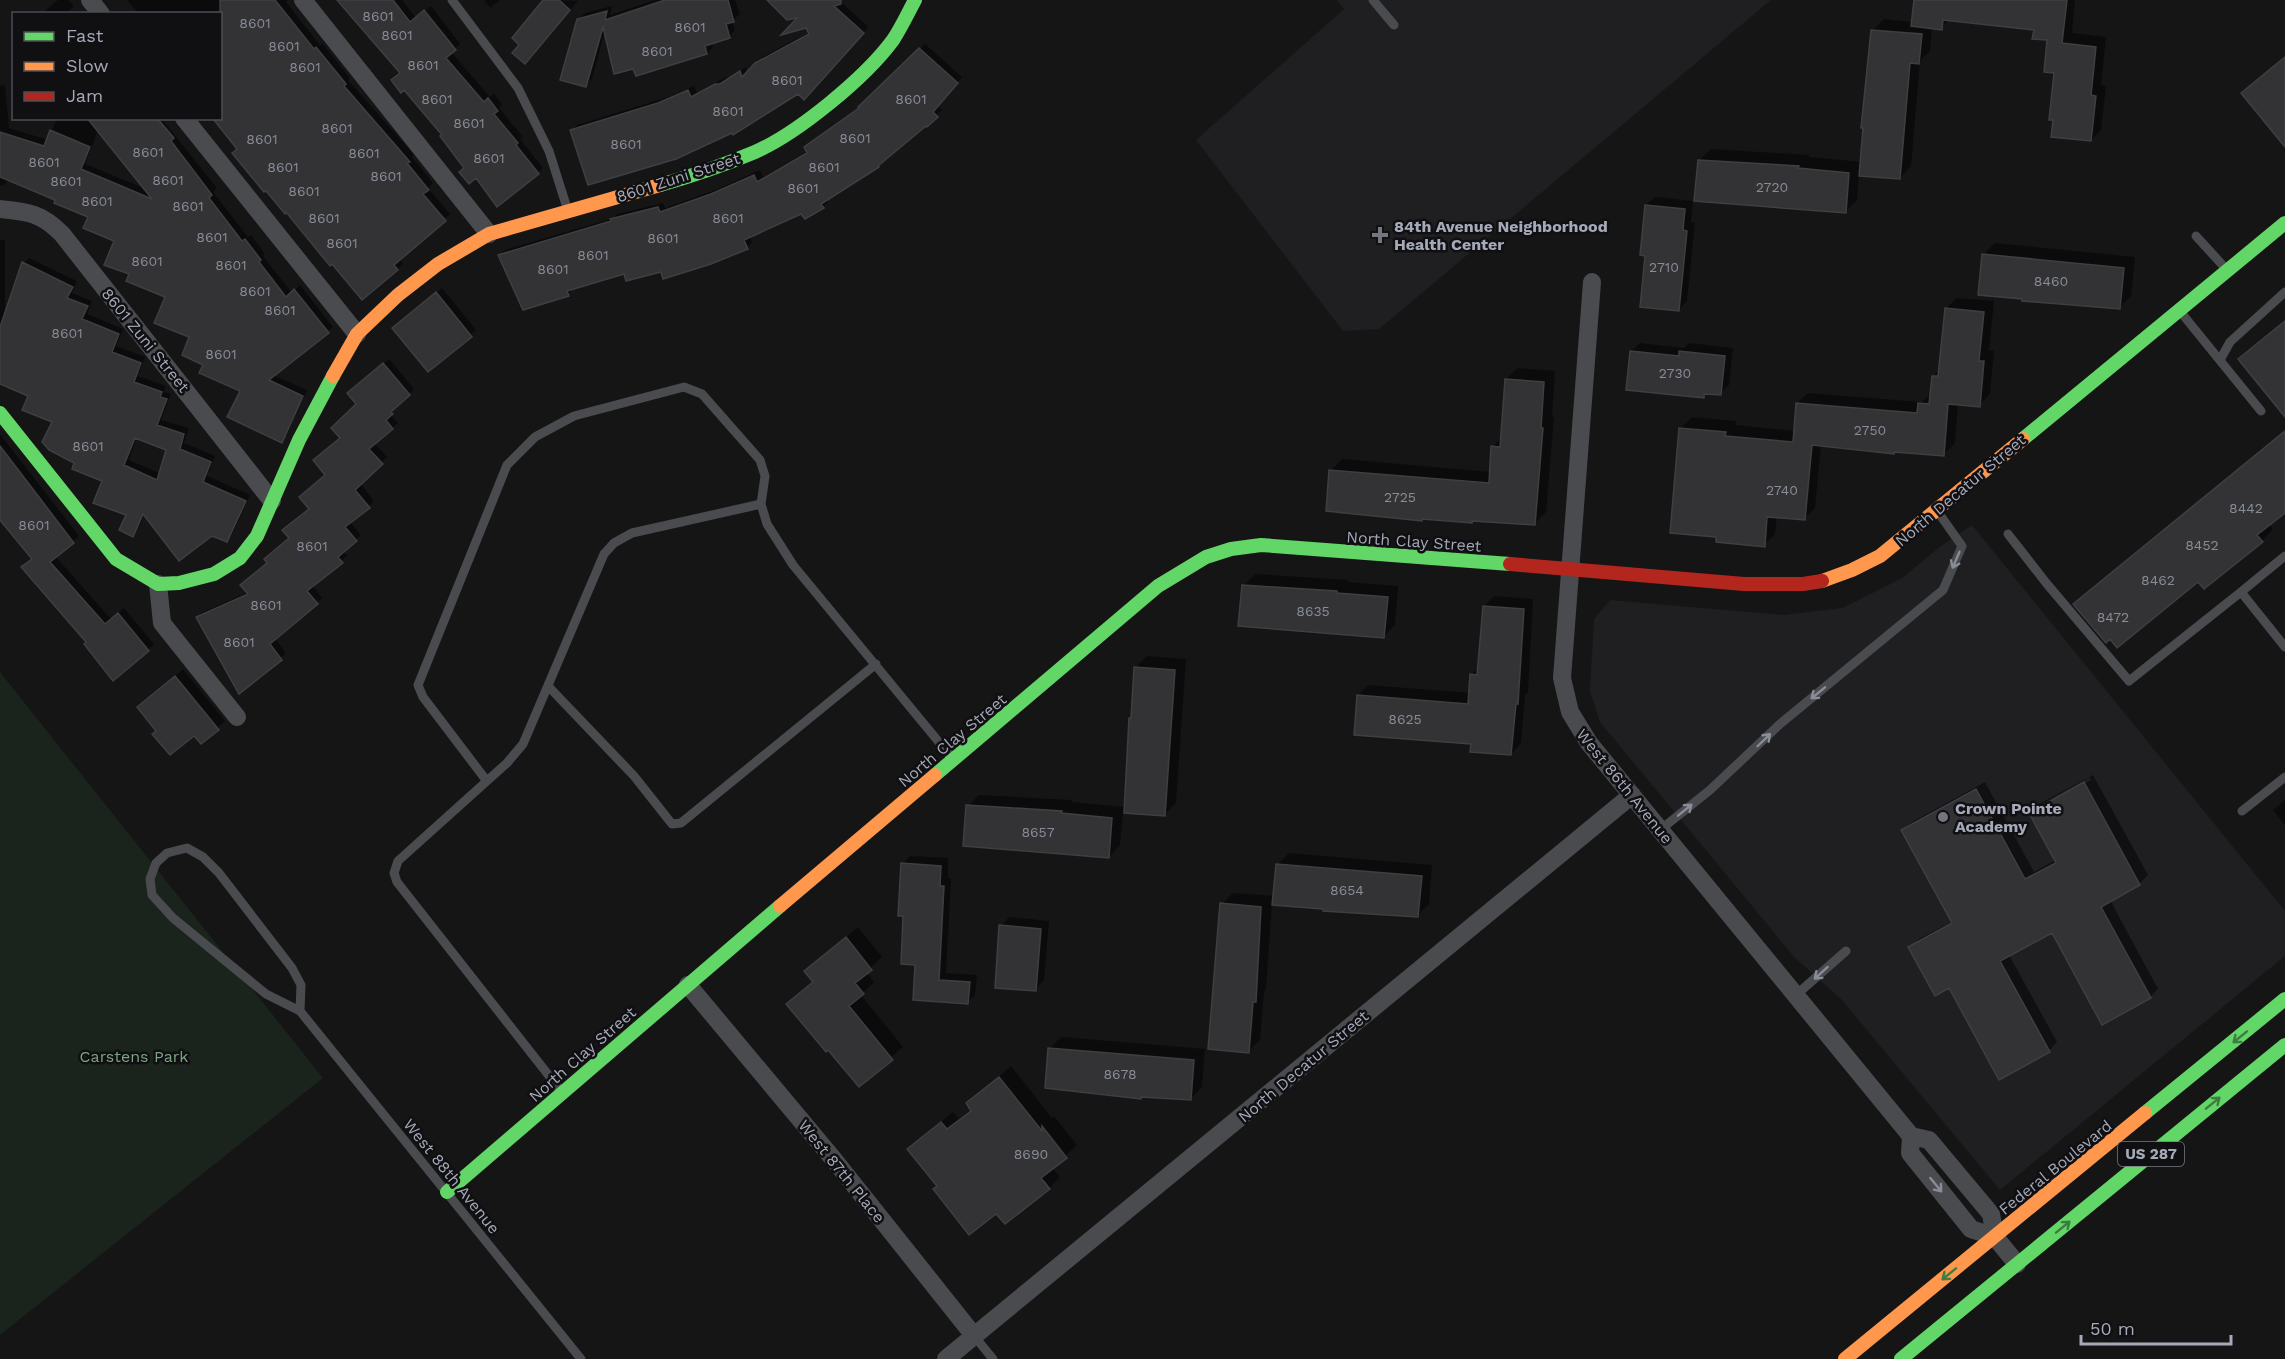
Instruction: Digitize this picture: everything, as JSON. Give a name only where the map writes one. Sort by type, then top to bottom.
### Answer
[{"type":"street","points":[[90,0],[99,12]]},
{"type":"street","points":[[303,0],[489,234]]},
{"type":"street","name":"8601 Zuni Street","points":[[158,584],[179,583],[214,574],[224,570],[240,558],[257,536],[299,440],[357,334],[398,295],[438,264],[489,234],[675,181],[757,151],[783,136],[842,93],[880,56],[894,38],[915,0]]},
{"type":"street","points":[[186,120],[357,334]]},
{"type":"street","name":"8601 Zuni Street","points":[[0,209],[43,217],[62,234],[272,501]]},
{"type":"street","name":"North Decatur Street","points":[[1569,569],[1776,585],[1822,581],[1852,570],[1880,556],[2285,223]]},
{"type":"street","name":"West 86th Avenue","points":[[1592,282],[1562,678],[1563,690],[1574,722],[1911,1136],[1929,1140],[1991,1214],[1995,1237],[2017,1264]]},
{"type":"street","points":[[0,413],[116,559],[158,584],[162,623],[237,717]]},
{"type":"street","name":"North Clay Street","points":[[447,1192],[1158,586],[1192,563],[1222,550],[1262,545],[1569,569]]},
{"type":"street","name":"North Decatur Street","points":[[946,1359],[1632,795]]},
{"type":"street","name":"West 87th Place","points":[[688,985],[835,1161],[975,1337]]},
{"type":"street","name":"Federal Boulevard","points":[[1845,1359],[2285,999]]},
{"type":"street","name":"US 287","points":[[1901,1359],[2285,1045]]},
{"type":"street","name":"West 86th Avenue","points":[[1911,1136],[1910,1154],[1971,1229],[1995,1237]]},
{"type":"lane","points":[[452,0],[518,88],[549,151],[568,211]]},
{"type":"lane","points":[[1372,0],[1394,24]]},
{"type":"lane","points":[[2196,236],[2227,270]]},
{"type":"lane","points":[[2220,360],[2230,342],[2285,292]]},
{"type":"lane","points":[[2179,310],[2261,411]]},
{"type":"lane","points":[[486,780],[423,697],[418,685],[507,465],[535,437],[574,417],[684,387],[702,394],[760,460],[765,476],[761,504],[766,524],[793,565],[954,759]]},
{"type":"lane","points":[[563,1092],[397,882],[394,873],[398,861],[507,763],[523,744],[604,554],[614,543],[632,533],[761,504]]},
{"type":"lane","points":[[1660,830],[1710,790],[1780,724],[1943,590],[1962,546],[1937,510]]},
{"type":"lane","points":[[2008,534],[2047,585],[2129,681],[2285,556]]},
{"type":"lane","points":[[2241,592],[2285,647]]},
{"type":"lane","points":[[548,686],[634,776],[672,824],[681,823],[876,664]]},
{"type":"lane","points":[[2242,812],[2285,777]]},
{"type":"lane","points":[[187,848],[203,857],[219,873],[292,968],[301,985],[300,1011],[266,994],[173,918],[152,895],[150,879],[156,863],[167,853],[187,848]]},
{"type":"lane","points":[[1796,996],[1845,951]]},
{"type":"lane","name":"West 88th Avenue","points":[[300,1011],[581,1359]]},
{"type":"lane","name":"West 87th Place","points":[[975,1337],[993,1359]]},
{"type":"shaded area","name":"84th Avenue Neighborhood Health Center","points":[[1337,0],[1771,0],[1379,329],[1343,331],[1196,140],[1344,9]]},
{"type":"shaded area","name":"Crown Pointe Academy","points":[[1972,525],[2285,911],[2285,956],[2000,1190],[1841,999],[1795,958],[1600,722],[1590,691],[1594,619],[1610,600],[1783,615],[1843,608],[1902,578],[1941,546]]},
{"type":"green space","name":"Carstens Park","points":[[0,672],[323,1078],[0,1335]]},
{"type":"building","points":[[220,0],[275,0],[314,49],[316,47],[346,84],[344,86],[410,162],[407,163],[429,190],[423,194],[446,221],[394,265],[398,270],[362,300],[332,264],[330,266],[286,212],[285,214],[266,191],[264,192],[232,153],[237,149],[214,120],[222,120],[222,12],[220,12]]},
{"type":"building","points":[[337,0],[393,0],[410,22],[424,10],[456,50],[446,58],[484,102],[488,98],[498,111],[494,114],[518,143],[516,145],[539,174],[497,207],[476,178],[469,184],[459,172],[464,168],[440,136],[442,135],[404,90],[401,93],[391,80],[400,73]]},
{"type":"building","points":[[543,0],[559,0],[570,10],[525,64],[512,53],[519,45],[512,38]]},
{"type":"building","points":[[665,0],[728,0],[734,22],[726,24],[730,38],[705,46],[707,54],[636,76],[633,69],[614,74],[603,27],[586,87],[560,80],[577,19],[607,11],[605,20]]},
{"type":"building","points":[[767,0],[841,0],[841,4],[834,6],[864,33],[804,100],[798,94],[733,135],[732,133],[676,159],[588,185],[570,130],[658,103],[688,90],[691,97],[715,84],[720,84],[740,71],[742,77],[755,63],[809,34],[806,28],[781,35],[797,18],[787,20]]},
{"type":"building","points":[[1914,0],[2067,0],[2062,43],[2096,47],[2091,95],[2096,96],[2091,141],[2051,137],[2053,120],[2049,120],[2054,73],[2044,72],[2047,40],[2032,39],[2034,30],[1943,20],[1942,30],[1911,26]]},
{"type":"building","points":[[1871,30],[1922,34],[1919,64],[1910,63],[1900,179],[1859,176],[1863,128],[1861,128]]},
{"type":"building","points":[[919,48],[958,83],[933,112],[938,117],[879,167],[821,204],[824,208],[805,219],[801,214],[744,240],[748,249],[711,264],[663,279],[661,272],[626,281],[624,274],[567,291],[569,296],[523,310],[498,255],[611,221],[610,219],[658,207],[660,212],[711,194],[754,175],[757,182],[807,153],[804,147],[859,108]]},
{"type":"building","points":[[2285,57],[2285,147],[2241,93]]},
{"type":"building","points":[[89,120],[159,120],[174,138],[171,141],[212,195],[209,198],[242,241],[245,239],[261,260],[259,262],[286,297],[294,289],[329,333],[269,380],[303,396],[282,443],[227,417],[240,391],[199,373],[203,365],[182,355],[189,337],[154,323],[165,297],[126,281],[129,274],[104,265],[114,241],[83,228],[88,217],[54,203],[55,200],[0,177],[0,132],[44,146],[50,130],[90,147],[81,169],[152,199]]},
{"type":"building","points":[[1698,160],[1799,166],[1798,168],[1849,173],[1846,213],[1694,201]]},
{"type":"building","points":[[1645,205],[1685,209],[1683,230],[1687,231],[1679,311],[1640,307],[1645,256],[1640,255]]},
{"type":"building","points":[[1982,254],[2124,268],[2120,309],[1978,295]]},
{"type":"building","points":[[22,262],[73,287],[67,298],[88,306],[82,319],[119,334],[112,352],[141,363],[134,382],[162,392],[160,397],[167,399],[157,425],[184,434],[180,449],[211,462],[203,482],[246,501],[227,542],[212,536],[179,561],[143,514],[133,537],[119,530],[126,515],[93,503],[102,481],[72,469],[74,463],[49,450],[42,442],[52,422],[22,410],[28,396],[0,384],[0,327]],"holes":[[[135,438],[166,450],[157,480],[124,465]]]},
{"type":"building","points":[[436,292],[472,337],[428,372],[392,328]]},
{"type":"building","points":[[1945,308],[1984,312],[1979,361],[1984,361],[1980,407],[1948,404],[1944,456],[1894,452],[1894,454],[1812,445],[1805,520],[1767,517],[1765,547],[1716,542],[1716,537],[1670,533],[1679,428],[1726,432],[1725,436],[1793,442],[1796,403],[1917,413],[1918,403],[1929,404],[1932,376],[1938,376]]},
{"type":"building","points":[[2285,321],[2285,417],[2238,359]]},
{"type":"building","points":[[1630,351],[1679,356],[1679,351],[1725,356],[1721,395],[1704,394],[1704,398],[1626,390]]},
{"type":"building","points":[[383,363],[410,395],[391,412],[393,414],[386,420],[393,429],[369,449],[383,464],[355,490],[370,508],[345,527],[357,541],[338,557],[343,563],[307,591],[318,604],[270,644],[282,660],[239,694],[196,617],[248,594],[240,585],[267,563],[264,559],[289,538],[282,530],[309,509],[299,497],[325,475],[313,460],[340,438],[331,428],[356,404],[347,393]]},
{"type":"building","points":[[1505,379],[1544,382],[1541,428],[1543,428],[1535,525],[1422,519],[1422,521],[1326,511],[1329,470],[1489,483],[1491,446],[1500,447]]},
{"type":"building","points":[[2285,431],[2285,513],[2257,535],[2263,542],[2204,589],[2198,582],[2117,648],[2110,639],[2106,643],[2073,604]]},
{"type":"building","points":[[0,446],[74,543],[50,562],[105,624],[118,613],[149,651],[113,681],[84,644],[86,642],[21,567],[32,559],[0,520]]},
{"type":"building","points":[[1242,585],[1337,591],[1337,593],[1388,597],[1384,638],[1238,626]]},
{"type":"building","points":[[1483,606],[1524,609],[1518,704],[1516,704],[1511,755],[1470,752],[1471,744],[1354,735],[1357,695],[1468,704],[1470,674],[1477,675]]},
{"type":"building","points":[[1134,667],[1175,670],[1165,816],[1124,813]]},
{"type":"building","points":[[175,676],[219,730],[201,744],[194,736],[170,755],[152,734],[156,731],[137,707]]},
{"type":"building","name":"Crown Pointe Academy","points":[[2084,782],[2140,885],[2101,907],[2151,998],[2102,1025],[2052,933],[2000,961],[2050,1052],[1999,1080],[1949,988],[1935,996],[1908,947],[1952,923],[1901,830],[1976,789],[2025,879],[2056,863],[2029,813]]},
{"type":"building","points":[[966,805],[1062,811],[1061,813],[1112,818],[1109,858],[963,846]]},
{"type":"building","points":[[901,863],[941,866],[940,886],[944,886],[939,980],[970,982],[968,1004],[913,1000],[915,965],[901,964],[903,916],[898,916]]},
{"type":"building","points":[[1276,864],[1422,876],[1418,917],[1323,911],[1323,909],[1272,905]]},
{"type":"building","points":[[1220,903],[1261,907],[1256,1002],[1253,1002],[1249,1053],[1208,1049]]},
{"type":"building","points":[[999,925],[1041,929],[1036,991],[995,988]]},
{"type":"building","points":[[846,937],[872,970],[855,983],[864,994],[849,1006],[893,1060],[859,1087],[786,1004],[813,982],[804,971]]},
{"type":"building","points":[[1048,1048],[1194,1060],[1191,1100],[1141,1097],[1141,1099],[1045,1088]]},
{"type":"building","points":[[999,1077],[1067,1158],[1041,1178],[1050,1189],[1005,1224],[996,1214],[969,1235],[933,1189],[937,1186],[907,1149],[941,1122],[947,1129],[971,1111],[966,1103]]},
{"type":"traffic: fast","points":[[660,185],[755,152],[791,132],[830,103],[866,71],[893,40],[915,0]]},
{"type":"traffic: fast","points":[[2023,439],[2285,223]]},
{"type":"traffic: fast","points":[[0,413],[116,559],[158,584],[179,583],[214,574],[240,558],[257,536],[299,440],[333,376]]},
{"type":"traffic: fast","points":[[935,775],[1158,586],[1206,557],[1231,549],[1261,545],[1510,564]]},
{"type":"traffic: fast","points":[[447,1192],[780,906]]},
{"type":"traffic: fast","points":[[2145,1113],[2285,999]]},
{"type":"traffic: fast","points":[[1901,1359],[2285,1045]]},
{"type":"traffic: slow","points":[[333,376],[357,334],[398,295],[438,264],[489,234],[660,185]]},
{"type":"traffic: slow","points":[[1822,581],[1880,556],[2023,439]]},
{"type":"traffic: slow","points":[[780,906],[935,775]]},
{"type":"traffic: slow","points":[[1845,1359],[2145,1113]]},
{"type":"traffic: jam","points":[[1510,564],[1744,584],[1803,584],[1822,581]]},
{"type":"place","name":"84th Avenue Neighborhood Health Center","points":[[1380,235]]},
{"type":"place","name":"Crown Pointe Academy","points":[[1943,817]]}]
